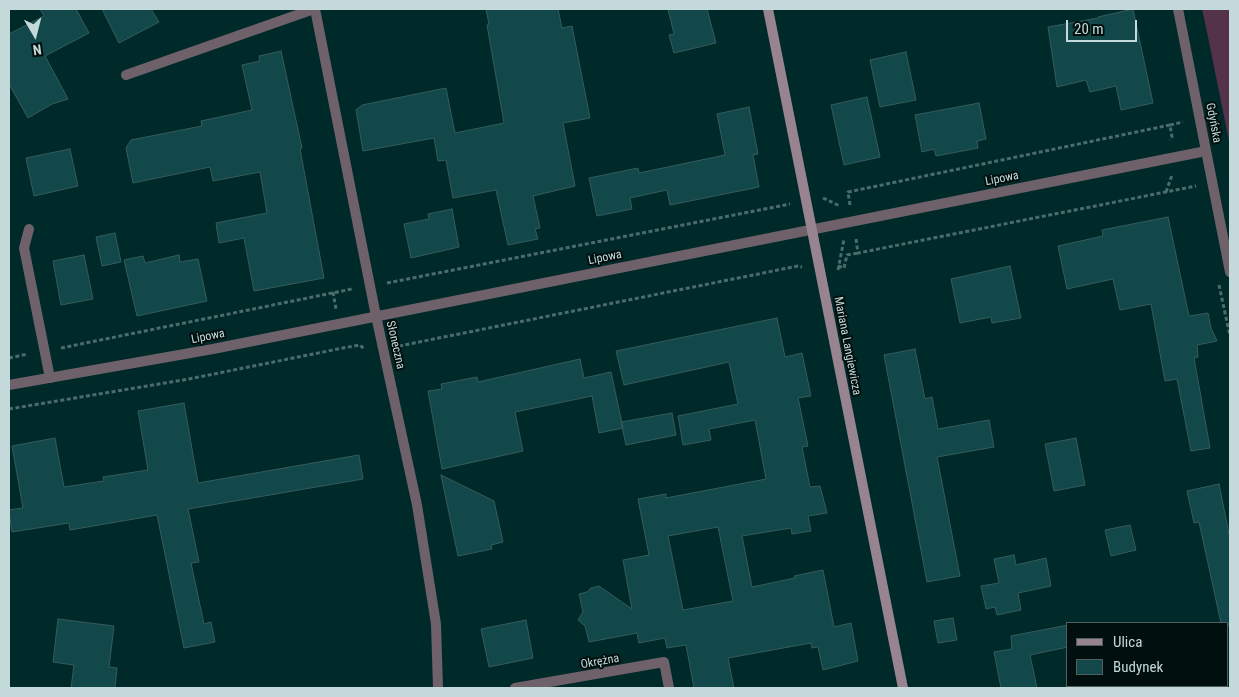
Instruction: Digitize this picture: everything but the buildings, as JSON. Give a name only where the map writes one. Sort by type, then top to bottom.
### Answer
[{"type":"street","points":[[126,75],[314,9]]},
{"type":"street","name":"Słoneczna","points":[[314,9],[376,316],[417,505],[436,624],[438,688]]},
{"type":"street","name":"Mariana Langiewicza","points":[[768,9],[903,688]]},
{"type":"street","name":"Gdyńska","points":[[1178,9],[1230,272]]},
{"type":"street","name":"Lipowa","points":[[9,385],[213,349],[1206,151]]},
{"type":"street","points":[[29,229],[24,248],[50,378]]},
{"type":"street","name":"Okrężna","points":[[515,688],[664,662],[669,688]]},
{"type":"path","points":[[858,253],[848,192],[1170,125],[1172,138],[1168,143],[1173,171],[1166,192]]},
{"type":"path","points":[[818,266],[834,263],[844,268],[848,255],[1198,186],[1196,179]]},
{"type":"path","points":[[384,284],[792,203]]},
{"type":"path","points":[[9,409],[189,378],[360,345],[369,353],[798,266],[804,268]]},
{"type":"path","points":[[9,358],[352,289],[351,280],[368,277]]},
{"type":"path","points":[[1218,280],[1230,336]]},
{"type":"shaded area","points":[[1202,9],[1230,9],[1230,146],[1207,32]]}]
